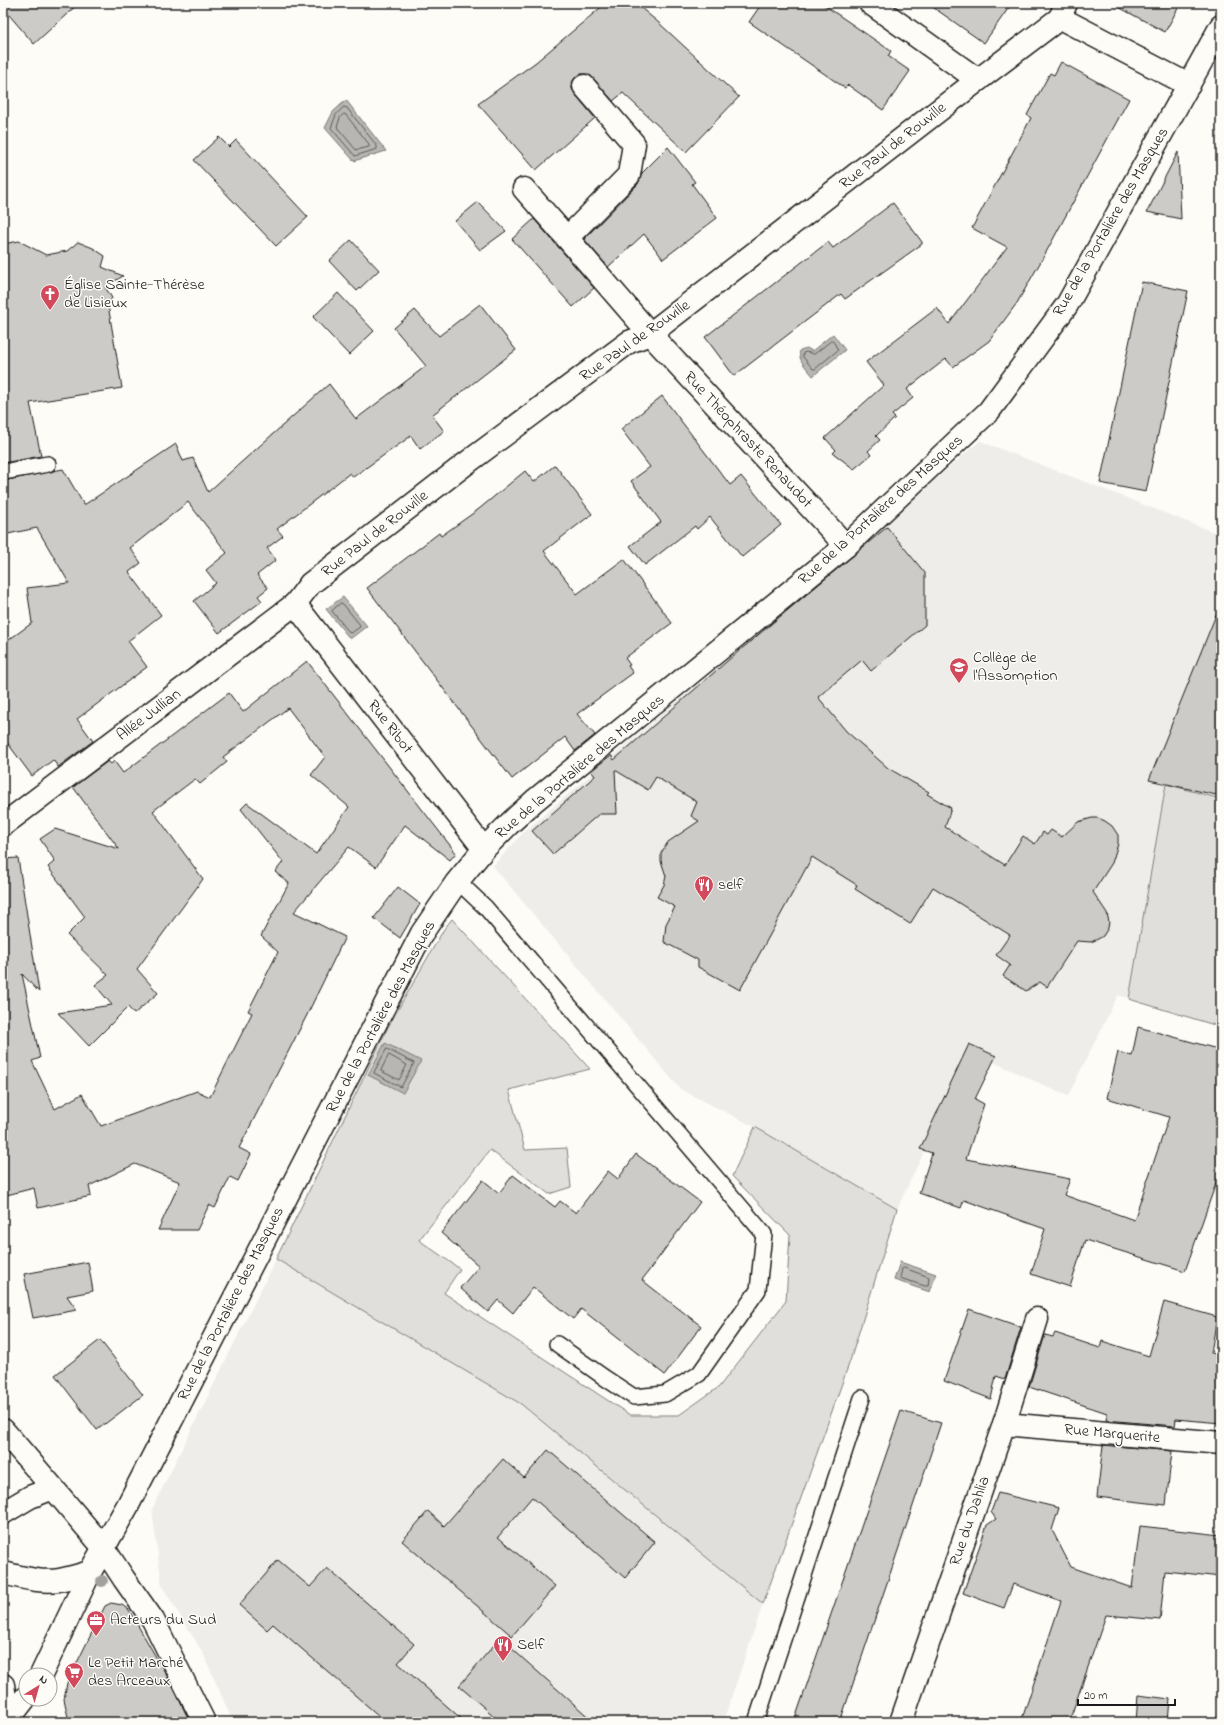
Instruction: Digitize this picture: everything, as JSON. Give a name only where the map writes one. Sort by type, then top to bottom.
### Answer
[{"type":"street","points":[[870,3],[978,80]]},
{"type":"street","points":[[1063,10],[1189,85]]},
{"type":"street","name":"Rue Paul de Rouville","points":[[295,604],[310,584],[464,465],[629,342],[650,334],[978,80],[1063,10]]},
{"type":"street","name":"Rue de la Portalière des Masques","points":[[45,1667],[90,1572],[131,1498],[422,933],[456,883],[484,849],[534,801],[846,546],[989,411],[1067,305],[1221,26]]},
{"type":"street","points":[[567,238],[629,175],[634,144],[584,86]]},
{"type":"street","name":"Rue Théophraste Renaudot","points":[[524,188],[650,334],[846,546]]},
{"type":"street","name":"Allée Jullian","points":[[3,825],[295,604]]},
{"type":"street","name":"Rue Ribot","points":[[295,604],[484,849]]},
{"type":"street","name":"Rue du Dahlia","points":[[901,1722],[1004,1424],[1038,1319]]},
{"type":"street","name":"Rue Marguerite","points":[[1004,1424],[1221,1443]]},
{"type":"street","points":[[3,1430],[103,1547],[153,1620],[204,1722]]},
{"type":"street","points":[[3,1513],[30,1497],[53,1488]]},
{"type":"street","points":[[3,1573],[35,1580],[58,1580],[90,1572]]},
{"type":"street","points":[[3,1685],[9,1721]]},
{"type":"street","points":[[9,1721],[19,1707]]},
{"type":"lane","points":[[3,472],[48,464]]},
{"type":"lane","points":[[456,883],[465,888],[486,908],[764,1234],[758,1290],[699,1374],[665,1394],[634,1397],[557,1344]]},
{"type":"lane","points":[[756,1722],[862,1398]]},
{"type":"shaded area","name":"Collège de l'Assomption","points":[[980,441],[1221,535],[1221,1027],[1118,995],[1068,1096],[971,1052],[897,1209],[755,1127],[680,1089],[493,866],[524,832]]},
{"type":"shaded area","points":[[1166,784],[1221,799],[1221,1027],[1129,999]]},
{"type":"shaded area","points":[[452,919],[590,1069],[509,1090],[525,1150],[567,1148],[571,1187],[549,1194],[490,1150],[419,1240],[460,1269],[444,1293],[630,1415],[679,1415],[719,1387],[786,1301],[790,1235],[732,1176],[755,1127],[897,1209],[850,1361],[763,1604],[521,1404],[276,1259],[388,1027],[444,929]]},
{"type":"shaded area","points":[[276,1259],[521,1404],[763,1604],[723,1722],[233,1722],[203,1653],[162,1586],[152,1509]]},
{"type":"water","points":[[346,100],[386,151],[354,161],[325,128],[333,112]]},
{"type":"water","points":[[833,334],[845,350],[813,376],[801,361],[799,354],[800,350],[807,348],[812,351]]},
{"type":"water","points":[[343,597],[367,626],[350,639],[326,609]]},
{"type":"water","points":[[385,1043],[421,1061],[403,1093],[368,1075]]},
{"type":"water","points":[[900,1262],[936,1274],[930,1292],[894,1280]]},
{"type":"building","points":[[3,3],[79,3],[34,44],[3,8]]},
{"type":"building","points":[[606,3],[635,3],[659,23],[739,97],[686,152],[623,93],[613,101],[593,78],[588,74],[581,74],[572,82],[572,89],[595,118],[536,170],[478,104],[536,62]]},
{"type":"building","points":[[762,3],[821,3],[891,51],[888,56],[910,71],[883,110],[848,85],[845,88],[749,22]]},
{"type":"building","points":[[927,3],[1012,3],[984,43]]},
{"type":"building","points":[[1111,3],[1181,3],[1165,32]]},
{"type":"building","points":[[1061,62],[1129,99],[1017,303],[989,341],[953,367],[946,359],[907,389],[913,398],[892,415],[895,418],[876,436],[880,440],[868,451],[871,455],[854,469],[833,453],[836,450],[825,438],[884,385],[866,362],[937,308],[949,324],[1007,247],[972,228],[1031,118],[1027,115],[1050,73],[1054,75]]},
{"type":"building","points":[[219,137],[229,147],[236,140],[308,217],[276,246],[194,160]]},
{"type":"building","points":[[668,147],[695,182],[692,184],[717,218],[663,259],[644,234],[608,267],[584,239],[638,184],[642,173]]},
{"type":"building","points":[[1178,152],[1181,219],[1147,212]]},
{"type":"building","points":[[478,202],[506,231],[480,250],[455,221]]},
{"type":"building","points":[[893,203],[922,244],[845,299],[841,294],[734,376],[705,337],[828,242],[833,248]]},
{"type":"building","points":[[534,219],[594,288],[573,307],[512,239]]},
{"type":"building","points":[[351,240],[379,270],[357,291],[329,261]]},
{"type":"building","name":"Église Sainte-Thérèse de Lisieux","points":[[19,241],[46,255],[67,251],[78,242],[93,248],[105,256],[102,267],[123,276],[105,287],[112,298],[108,305],[122,388],[30,403],[41,456],[3,463],[3,244]]},
{"type":"building","points":[[1142,282],[1188,291],[1146,492],[1100,483]]},
{"type":"building","points":[[338,293],[374,331],[349,355],[313,317]]},
{"type":"building","points":[[480,304],[516,350],[432,415],[444,431],[420,449],[411,436],[353,477],[350,473],[277,529],[283,536],[267,548],[276,560],[257,575],[268,588],[258,596],[262,601],[219,633],[194,601],[216,583],[206,570],[227,553],[188,502],[130,548],[141,563],[129,572],[161,615],[128,641],[147,667],[77,719],[93,741],[58,767],[53,760],[32,776],[3,737],[3,644],[32,623],[27,588],[69,583],[37,528],[3,535],[3,481],[63,469],[84,505],[176,444],[183,461],[193,458],[208,492],[329,384],[356,419],[426,366],[394,328],[415,310],[439,336]]},
{"type":"building","points":[[662,396],[730,485],[741,476],[781,525],[742,557],[710,517],[697,529],[695,526],[645,565],[630,546],[661,522],[631,481],[650,467],[621,429]]},
{"type":"building","points":[[555,465],[592,514],[544,551],[577,594],[624,559],[672,623],[625,658],[633,673],[577,714],[595,735],[575,751],[565,737],[512,779],[367,588],[439,533],[441,536],[479,509],[525,471],[534,482]]},
{"type":"building","points":[[887,527],[925,573],[925,625],[871,671],[862,660],[818,697],[846,731],[888,768],[929,792],[927,794],[951,808],[945,827],[1005,865],[1023,836],[1035,844],[1043,832],[1047,835],[1051,830],[1062,837],[1078,822],[1092,818],[1098,818],[1112,826],[1118,835],[1118,844],[1112,863],[1093,892],[1107,913],[1109,922],[1108,928],[1103,936],[1091,942],[1077,941],[1047,987],[1040,982],[1026,991],[1003,976],[1010,965],[996,955],[1010,935],[933,887],[910,924],[855,889],[857,885],[812,857],[740,990],[698,967],[698,960],[664,942],[666,924],[675,907],[657,897],[664,885],[666,876],[661,861],[661,853],[668,842],[699,821],[691,816],[697,802],[656,777],[648,790],[615,770],[617,814],[599,814],[553,854],[532,831],[595,776],[591,771],[611,755],[614,760],[733,656]]},
{"type":"building","points":[[1221,605],[1221,796],[1149,780]]},
{"type":"building","points":[[307,661],[456,853],[450,860],[405,825],[376,867],[349,847],[294,912],[345,937],[239,1148],[251,1154],[238,1181],[230,1177],[215,1208],[209,1205],[197,1230],[158,1230],[180,1182],[135,1164],[89,1186],[91,1196],[38,1208],[34,1188],[3,1196],[3,859],[18,858],[39,992],[22,974],[40,1058],[32,1061],[55,1109],[82,1094],[101,1126],[197,1091],[210,1097],[252,1013],[248,1011],[278,952],[261,936],[289,883],[275,872],[283,862],[241,809],[247,803],[316,854],[349,807],[311,775],[325,757],[288,708],[223,757],[227,762],[200,784],[195,779],[153,811],[203,879],[137,969],[158,993],[134,1014],[128,1007],[89,1046],[58,1013],[112,1005],[95,985],[108,975],[67,935],[85,917],[48,867],[55,861],[40,839],[55,829],[119,849],[73,787],[108,761],[111,764],[114,761],[123,773],[229,693],[243,712]]},
{"type":"building","points":[[398,887],[420,904],[400,938],[374,918]]},
{"type":"building","points":[[1138,1027],[1221,1050],[1221,1169],[1185,1271],[1085,1240],[1070,1287],[1031,1274],[1045,1229],[964,1200],[961,1208],[919,1193],[932,1153],[920,1149],[969,1044],[996,1056],[975,1099],[984,1104],[966,1159],[1070,1179],[1064,1195],[1134,1220],[1169,1117],[1107,1098],[1118,1052],[1132,1056]]},
{"type":"building","points":[[636,1154],[700,1202],[642,1280],[701,1326],[665,1375],[581,1309],[573,1319],[533,1287],[513,1313],[498,1300],[488,1312],[460,1288],[479,1266],[441,1233],[483,1180],[499,1193],[513,1175],[555,1207],[560,1201],[576,1213],[608,1171],[618,1179]]},
{"type":"building","points":[[88,1262],[93,1291],[67,1296],[77,1310],[33,1318],[24,1274]]},
{"type":"building","points":[[1164,1302],[1217,1317],[1211,1353],[1221,1355],[1221,1423],[1176,1419],[1175,1426],[1106,1420],[1107,1413],[1029,1387],[1045,1335],[1053,1337],[1055,1333],[1100,1348],[1102,1341],[1149,1356]]},
{"type":"building","points":[[969,1309],[1021,1327],[1005,1379],[996,1376],[991,1399],[944,1381]]},
{"type":"building","points":[[100,1340],[143,1395],[97,1430],[55,1375]]},
{"type":"building","points":[[901,1411],[941,1423],[840,1722],[794,1722]]},
{"type":"building","points":[[1103,1445],[1172,1451],[1166,1505],[1097,1497]]},
{"type":"building","points":[[548,1450],[655,1542],[625,1578],[532,1497],[498,1537],[555,1586],[512,1636],[402,1541],[428,1511],[444,1526],[503,1459],[524,1478]]},
{"type":"building","points":[[998,1493],[1059,1508],[1052,1530],[1071,1567],[1132,1588],[1140,1526],[1221,1535],[1221,1577],[1165,1571],[1160,1620],[1106,1615],[1069,1722],[1021,1722],[1061,1601],[1013,1584],[1004,1608],[963,1593],[987,1525],[996,1519],[991,1512]]},
{"type":"building","points":[[278,1560],[310,1587],[327,1568],[414,1644],[398,1663],[465,1722],[386,1722],[273,1624],[267,1630],[239,1605]]},
{"type":"building","points":[[111,1603],[122,1605],[129,1610],[171,1683],[190,1722],[69,1722],[64,1699],[67,1683],[105,1606]]},
{"type":"building","name":"Self","points":[[500,1638],[594,1722],[501,1722],[459,1686]]},
{"type":"building","points":[[1138,1695],[1170,1699],[1168,1722],[1136,1722]]},
{"type":"place","name":"Église Sainte-Thérèse de Lisieux","points":[[50,311]]},
{"type":"place","name":"Collège de l'Assomption","points":[[959,684]]},
{"type":"place","name":"self","points":[[704,902]]},
{"type":"place","name":"Acteurs du Sud","points":[[96,1637]]},
{"type":"place","name":"Self","points":[[503,1662]]},
{"type":"place","name":"Le Petit Marché des Arceaux","points":[[74,1689]]}]
